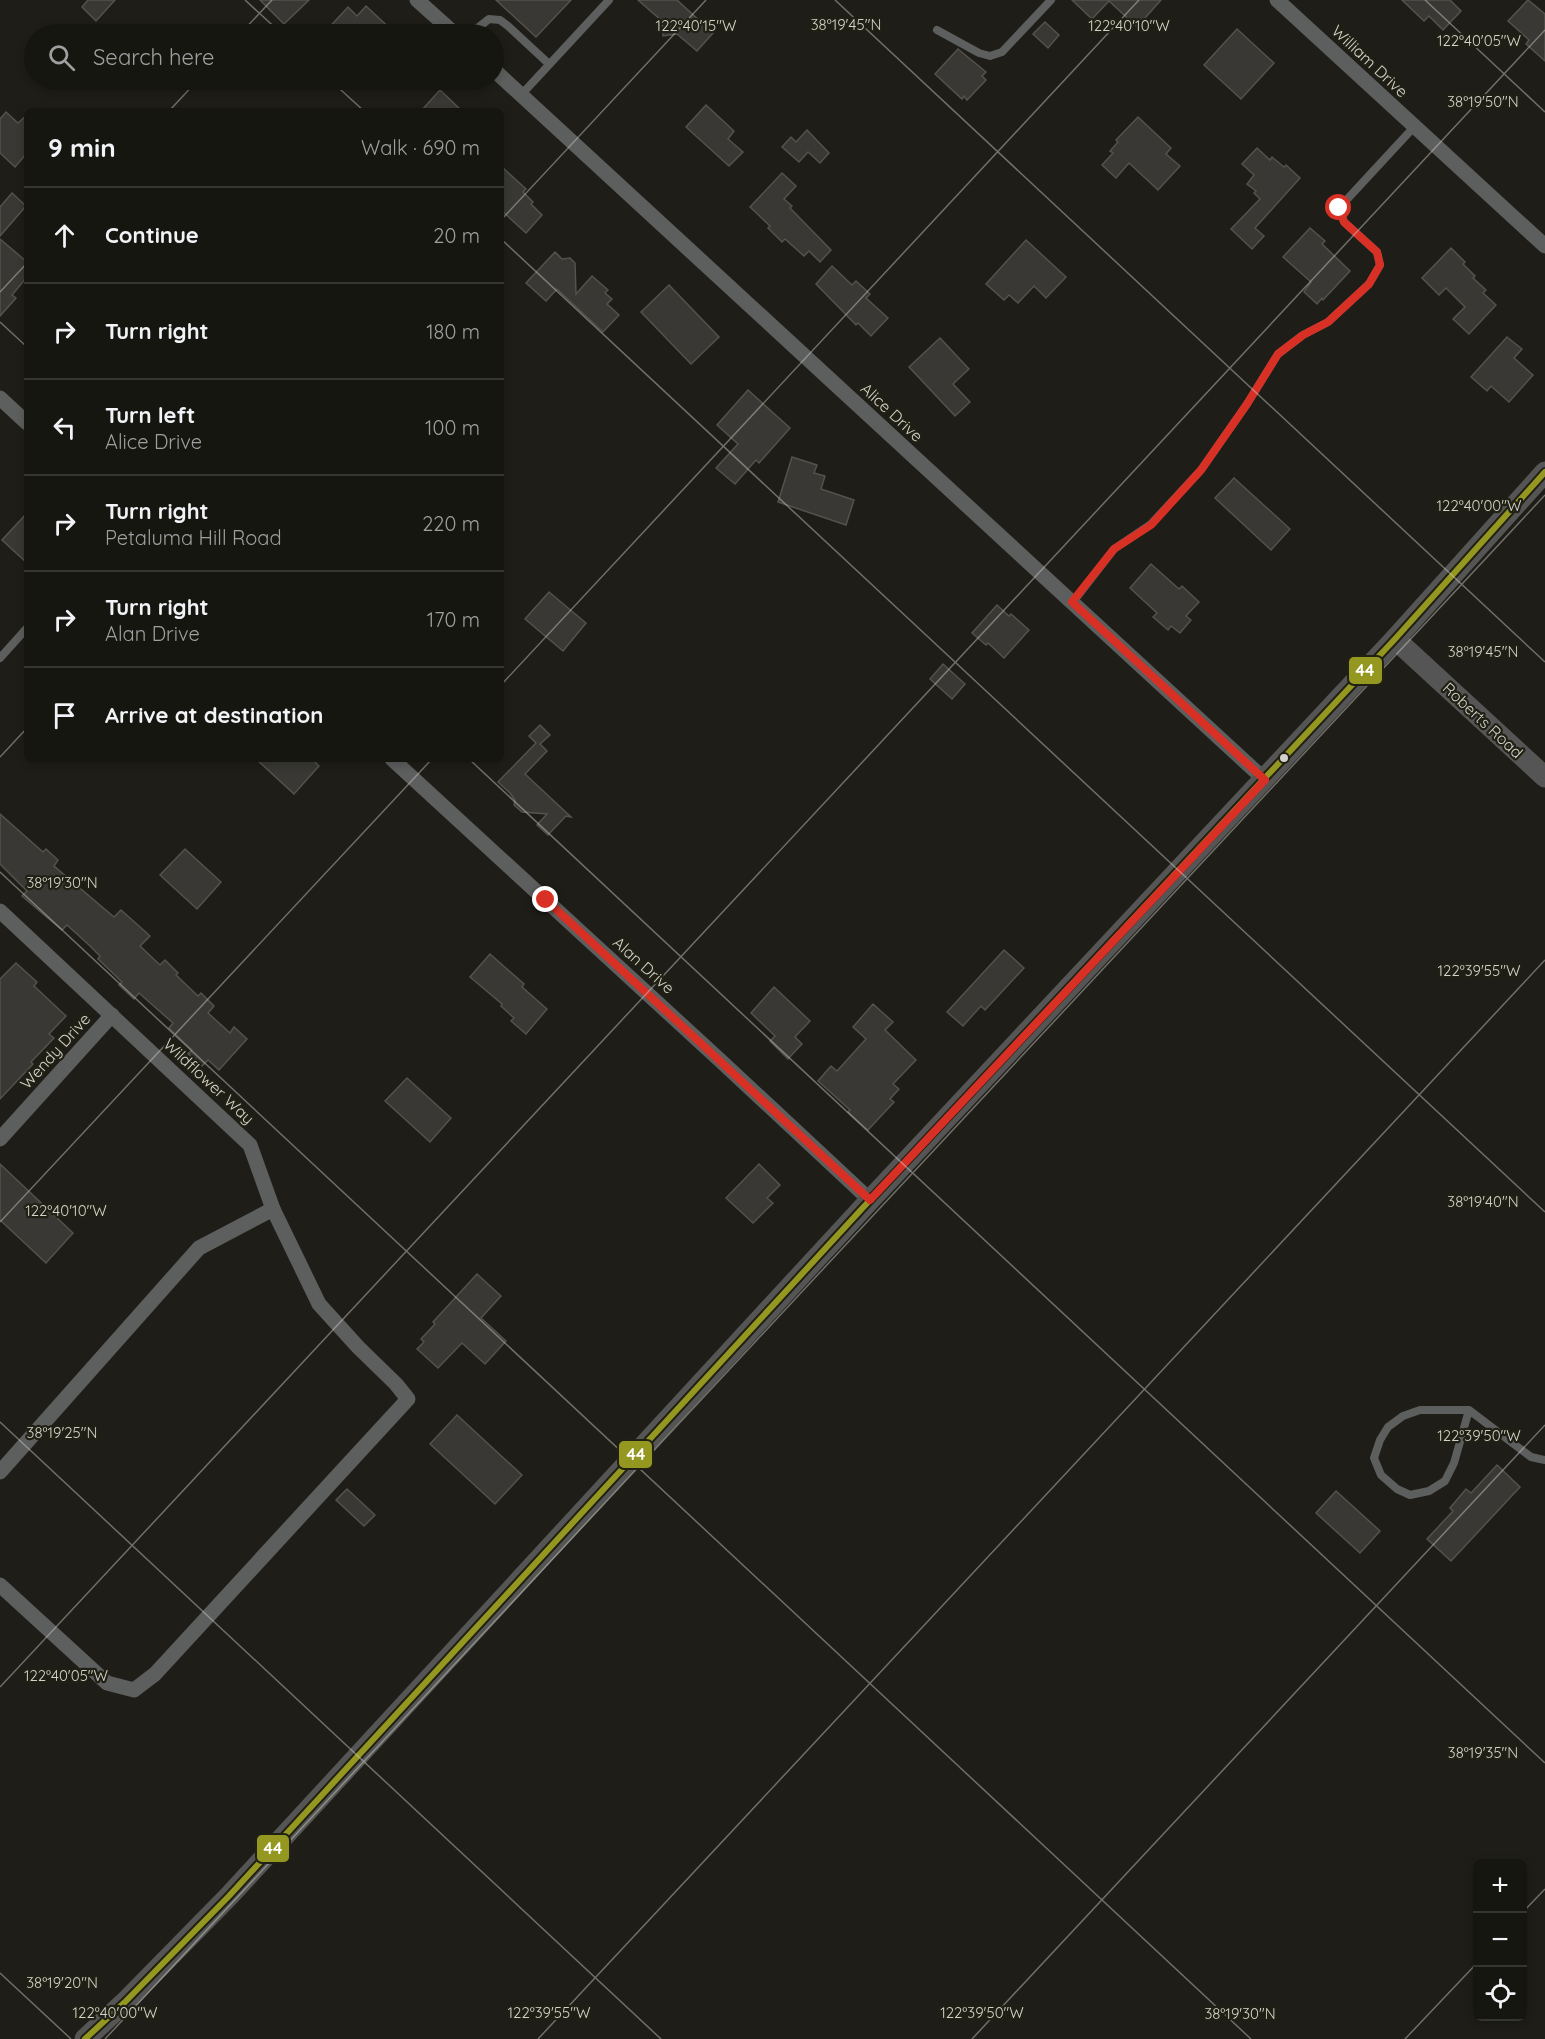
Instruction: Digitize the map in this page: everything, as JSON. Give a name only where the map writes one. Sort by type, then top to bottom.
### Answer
[{"type":"main road","points":[[84,2039],[125,2002],[229,1896],[870,1200],[1265,780],[1545,472]]},
{"type":"main road","name":"Roberts Road","points":[[1395,639],[1545,777]]},
{"type":"street","points":[[417,0],[443,24]]},
{"type":"street","name":"William Drive","points":[[1277,0],[1545,246]]},
{"type":"street","name":"Alice Drive","points":[[504,79],[1265,780]]},
{"type":"street","points":[[0,398],[24,420]]},
{"type":"street","name":"Alan Drive","points":[[395,762],[870,1200]]},
{"type":"street","name":"Wildflower Way","points":[[0,911],[250,1145],[273,1209],[319,1304],[408,1399],[155,1674],[134,1690],[107,1683],[0,1585]]},
{"type":"street","name":"Wendy Drive","points":[[0,1138],[112,1015]]},
{"type":"street","points":[[0,1472],[199,1248],[273,1209]]},
{"type":"lane","points":[[521,95],[609,0]]},
{"type":"lane","points":[[937,30],[979,54],[990,56],[1002,52],[1051,0]]},
{"type":"lane","points":[[483,24],[489,19],[501,20],[549,64]]},
{"type":"lane","points":[[1072,602],[1114,549],[1151,525],[1201,470],[1247,404],[1278,354],[1303,335],[1328,322],[1369,284],[1380,265],[1377,252],[1344,222],[1339,208],[1414,127]]},
{"type":"lane","points":[[0,658],[24,631]]},
{"type":"lane","points":[[1469,1410],[1454,1463],[1445,1481],[1429,1491],[1410,1495],[1397,1490],[1382,1475],[1374,1458],[1380,1440],[1388,1427],[1404,1416],[1420,1410],[1469,1410],[1531,1457],[1545,1460]]},
{"type":"building","points":[[88,0],[115,0],[96,21],[82,7]]},
{"type":"building","points":[[260,0],[309,0],[284,24]]},
{"type":"building","points":[[496,0],[571,0],[536,37]]},
{"type":"building","points":[[638,0],[677,0],[713,33],[697,51],[677,34],[663,36],[662,21]]},
{"type":"building","points":[[1072,0],[1161,0],[1137,27],[1109,1],[1092,19]]},
{"type":"building","points":[[1402,0],[1450,0],[1461,11],[1443,30],[1429,16],[1424,21]]},
{"type":"building","points":[[1528,0],[1545,14],[1545,61],[1526,44],[1529,40],[1508,21]]},
{"type":"building","points":[[366,6],[385,24],[332,24],[348,7],[357,16]]},
{"type":"building","points":[[1045,22],[1059,35],[1048,48],[1033,34]]},
{"type":"building","points":[[1237,29],[1274,63],[1241,99],[1204,65]]},
{"type":"building","points":[[958,49],[986,72],[982,76],[986,80],[967,100],[964,96],[962,99],[935,74]]},
{"type":"building","points":[[440,90],[459,108],[424,108]]},
{"type":"building","points":[[706,105],[734,131],[728,139],[743,152],[729,166],[686,127]]},
{"type":"building","points":[[6,112],[18,123],[24,118],[24,156],[15,167],[0,153],[0,119]]},
{"type":"building","points":[[1138,117],[1171,148],[1166,154],[1180,166],[1158,190],[1129,163],[1116,178],[1102,165],[1113,153],[1110,151],[1118,142],[1116,140]]},
{"type":"building","points":[[807,130],[829,153],[820,163],[808,152],[799,162],[782,147],[791,137],[796,142]]},
{"type":"building","points":[[1257,148],[1270,160],[1272,157],[1284,167],[1286,165],[1300,178],[1255,228],[1264,236],[1252,249],[1231,229],[1260,199],[1254,193],[1256,191],[1247,184],[1254,175],[1242,164]]},
{"type":"building","points":[[504,169],[526,189],[523,192],[542,215],[526,233],[504,213]]},
{"type":"building","points":[[782,173],[796,186],[784,199],[831,250],[820,262],[809,251],[804,256],[785,239],[782,242],[768,228],[770,226],[750,207]]},
{"type":"building","points":[[12,193],[24,204],[24,208],[0,236],[0,207]]},
{"type":"building","points":[[1310,228],[1325,241],[1322,244],[1350,271],[1317,304],[1304,292],[1311,282],[1283,257]]},
{"type":"building","points":[[0,239],[24,259],[24,281],[12,295],[16,298],[0,316]]},
{"type":"building","points":[[1026,240],[1066,277],[1046,298],[1034,286],[1018,303],[1009,295],[1004,300],[986,284]]},
{"type":"building","points":[[1451,248],[1465,262],[1463,264],[1475,276],[1473,278],[1486,290],[1483,293],[1496,305],[1469,334],[1453,319],[1465,307],[1446,288],[1439,295],[1422,278]]},
{"type":"building","points":[[555,252],[562,259],[570,258],[575,263],[576,294],[592,276],[608,290],[605,293],[612,299],[607,304],[619,315],[603,332],[557,289],[546,301],[526,283]]},
{"type":"building","points":[[832,266],[852,285],[856,281],[870,294],[866,298],[888,318],[871,336],[858,323],[856,325],[816,284]]},
{"type":"building","points":[[669,285],[719,337],[691,364],[641,312]]},
{"type":"building","points":[[1507,337],[1522,349],[1514,358],[1533,375],[1509,402],[1491,386],[1487,391],[1471,377]]},
{"type":"building","points":[[940,338],[969,369],[953,384],[970,402],[955,416],[909,367]]},
{"type":"building","points":[[748,390],[790,428],[759,463],[756,460],[735,484],[716,468],[738,444],[717,425]]},
{"type":"building","points":[[792,457],[817,465],[814,473],[825,476],[821,489],[854,500],[846,525],[778,502]]},
{"type":"building","points":[[1234,478],[1290,529],[1271,550],[1215,498]]},
{"type":"building","points":[[24,516],[24,560],[2,540]]},
{"type":"building","points":[[1151,564],[1179,589],[1182,586],[1199,602],[1186,616],[1191,620],[1180,633],[1171,626],[1168,630],[1153,617],[1157,613],[1130,588]]},
{"type":"building","points":[[549,592],[586,623],[563,651],[525,619]]},
{"type":"building","points":[[997,605],[1029,630],[1004,658],[988,643],[986,645],[972,633]]},
{"type":"building","points":[[943,664],[965,684],[952,699],[930,679]]},
{"type":"building","points":[[540,725],[550,735],[540,744],[547,751],[525,774],[571,817],[566,816],[548,835],[537,825],[547,814],[522,812],[514,805],[515,800],[510,793],[498,782],[536,743],[529,736]]},
{"type":"building","points":[[259,762],[315,762],[319,766],[294,794]]},
{"type":"building","points":[[0,814],[43,852],[46,849],[58,860],[54,866],[114,917],[121,910],[150,936],[140,946],[160,965],[165,960],[178,973],[176,975],[198,996],[201,993],[214,1006],[208,1013],[230,1033],[234,1027],[247,1039],[219,1070],[208,1060],[202,1066],[188,1054],[192,1050],[169,1028],[173,1023],[139,993],[134,999],[119,985],[122,982],[98,959],[100,956],[67,925],[62,930],[22,896],[27,891],[0,864]]},
{"type":"building","points":[[185,849],[221,882],[197,909],[160,875]]},
{"type":"building","points":[[1004,950],[1024,968],[985,1010],[981,1006],[963,1026],[947,1012]]},
{"type":"building","points":[[490,954],[524,984],[522,987],[547,1009],[526,1034],[511,1021],[514,1018],[501,1006],[502,1004],[470,977]]},
{"type":"building","points":[[16,963],[37,982],[34,986],[66,1016],[49,1034],[54,1038],[0,1099],[0,979]]},
{"type":"building","points":[[774,987],[810,1021],[795,1037],[802,1044],[788,1059],[770,1041],[775,1036],[751,1013]]},
{"type":"building","points":[[873,1004],[893,1022],[885,1030],[916,1060],[893,1084],[899,1089],[890,1099],[894,1102],[868,1130],[818,1081],[831,1066],[837,1071],[866,1039],[853,1027]]},
{"type":"building","points":[[407,1078],[451,1118],[430,1142],[385,1101]]},
{"type":"building","points":[[0,1164],[73,1233],[46,1263],[0,1220]]},
{"type":"building","points":[[759,1164],[780,1185],[767,1198],[773,1203],[753,1223],[726,1198]]},
{"type":"building","points":[[477,1274],[501,1296],[481,1318],[506,1341],[485,1364],[462,1343],[438,1368],[417,1349],[424,1342],[421,1339],[435,1324],[433,1322]]},
{"type":"building","points":[[457,1415],[522,1475],[495,1504],[430,1444]]},
{"type":"building","points":[[1497,1465],[1520,1487],[1451,1561],[1427,1539],[1453,1511],[1450,1508],[1466,1489],[1471,1493]]},
{"type":"building","points":[[347,1489],[375,1515],[364,1526],[336,1500]]},
{"type":"building","points":[[1336,1491],[1380,1531],[1360,1553],[1316,1513]]},
{"type":"transit line","name":"44","points":[[85,2039],[125,2002],[229,1896],[870,1200],[1395,639],[1545,472]]},
{"type":"route","points":[[546,900],[870,1200],[1265,780],[1072,602],[1114,549],[1151,525],[1201,470],[1247,404],[1278,354],[1303,335],[1328,322],[1369,284],[1380,265],[1377,252],[1344,222],[1339,208]]}]
